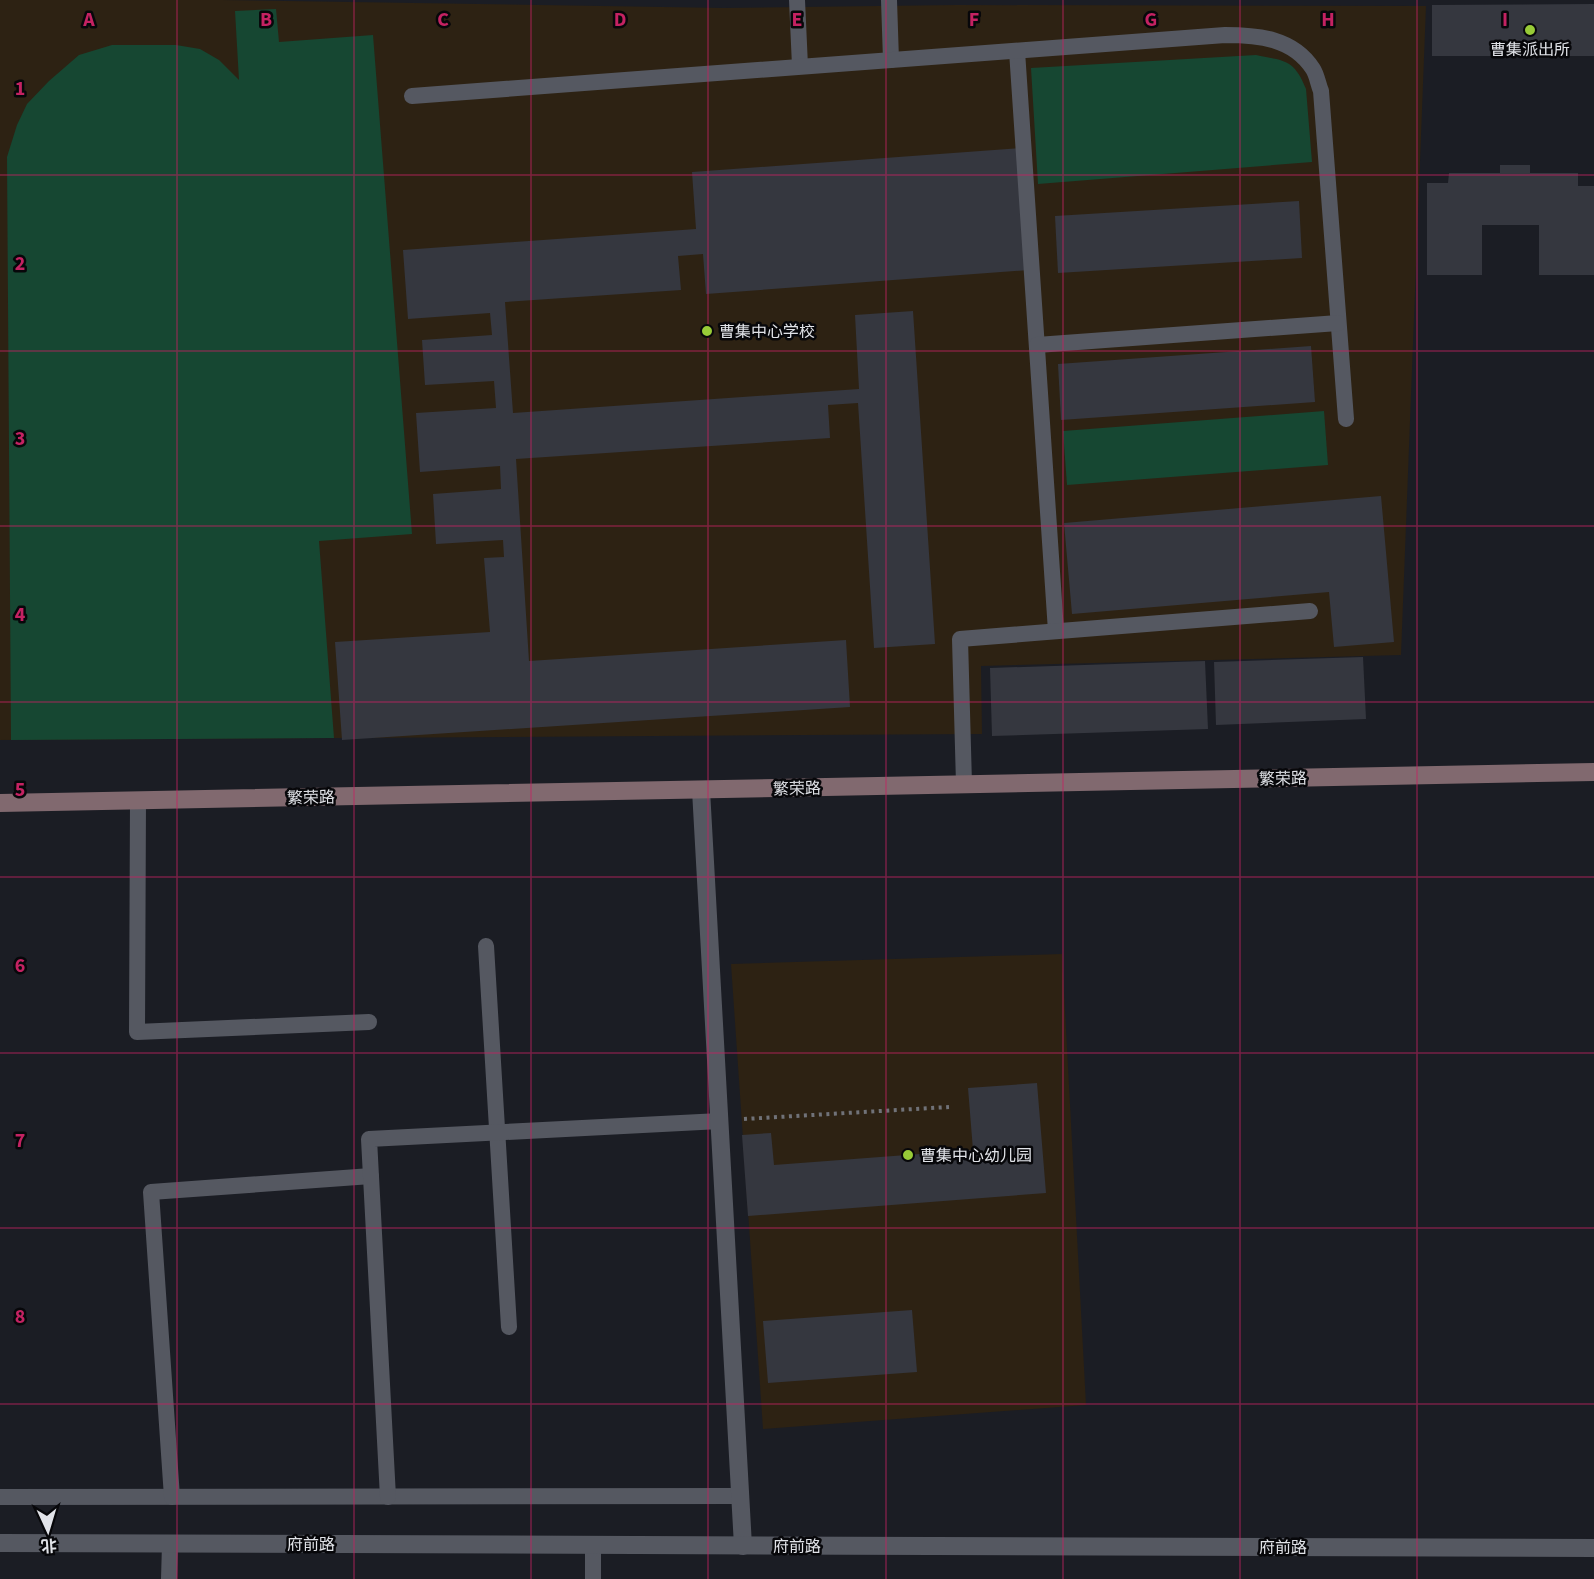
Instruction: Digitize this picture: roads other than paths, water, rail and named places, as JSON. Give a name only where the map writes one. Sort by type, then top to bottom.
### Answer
[{"type":"street","name":"繁荣路","points":[[0,803],[1594,772]]},
{"type":"street","points":[[701,790],[743,1546]]},
{"type":"street","name":"府前路","points":[[0,1543],[1594,1548]]},
{"type":"lane","points":[[797,0],[800,66]]},
{"type":"lane","points":[[889,0],[891,60]]},
{"type":"lane","points":[[412,96],[1225,35],[1254,35],[1276,40],[1298,51],[1313,70],[1321,91],[1346,419]]},
{"type":"lane","points":[[1017,51],[1056,631]]},
{"type":"lane","points":[[1037,345],[1338,323]]},
{"type":"lane","points":[[964,784],[960,639],[1310,611]]},
{"type":"lane","points":[[138,800],[137,1032],[369,1022]]},
{"type":"lane","points":[[486,946],[509,1327]]},
{"type":"lane","points":[[388,1497],[369,1139],[720,1121]]},
{"type":"lane","points":[[172,1497],[151,1192],[371,1176]]},
{"type":"lane","points":[[0,1497],[741,1496]]},
{"type":"lane","points":[[169,1579],[170,1544]]},
{"type":"lane","points":[[593,1545],[593,1579]]},
{"type":"place","name":"曹集派出所","points":[[1530,30]]},
{"type":"place","name":"曹集中心学校","points":[[707,331]]},
{"type":"place","name":"曹集中心幼儿园","points":[[908,1155]]}]
